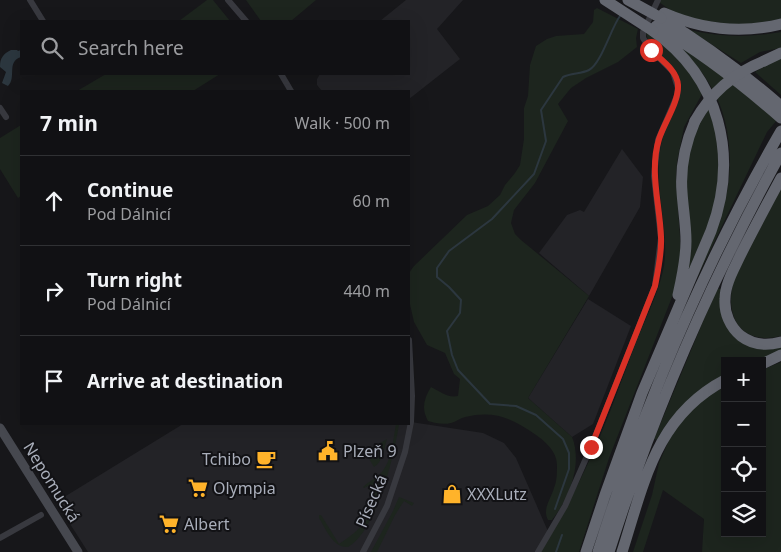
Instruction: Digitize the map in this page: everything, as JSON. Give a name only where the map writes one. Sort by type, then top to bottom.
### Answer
[{"type":"highway","points":[[606,0],[687,34],[733,66],[781,106]]},
{"type":"highway","points":[[628,0],[719,67],[781,118]]},
{"type":"highway","points":[[586,552],[630,425],[716,216],[722,188],[724,154],[718,121],[701,81],[658,22],[632,0]]},
{"type":"highway","points":[[658,22],[689,23],[719,28],[753,29],[781,24]]},
{"type":"highway","points":[[673,318],[686,253],[682,164],[695,121],[708,101],[720,88],[739,73],[781,53]]},
{"type":"highway","points":[[598,552],[649,407],[683,325],[718,248],[779,135]]},
{"type":"highway","points":[[609,552],[637,471],[693,330],[727,255],[781,153]]},
{"type":"highway","points":[[781,178],[731,275],[724,299],[725,309],[730,322],[743,337],[759,344],[768,345],[781,342]]},
{"type":"highway","points":[[766,362],[781,355]]},
{"type":"highway","points":[[623,549],[652,465],[668,430],[692,402],[721,382]]},
{"type":"street","points":[[30,0],[42,20]]},
{"type":"street","points":[[228,0],[245,20]]},
{"type":"street","points":[[538,552],[568,498],[591,447],[655,286],[661,238],[654,176],[658,140],[677,96],[678,88],[673,72],[651,50],[643,38],[643,32],[658,0]]},
{"type":"street","points":[[282,75],[290,90]]},
{"type":"street","points":[[0,108],[6,117]]},
{"type":"street","name":"Písecká","points":[[363,552],[387,506],[405,452],[411,422],[410,359]]},
{"type":"street","name":"Nepomucká","points":[[0,428],[78,552]]},
{"type":"street","points":[[0,538],[42,516]]},
{"type":"shaded area","points":[[207,0],[213,0],[229,20],[180,20]]},
{"type":"shaded area","points":[[246,0],[316,0],[292,20],[260,20]]},
{"type":"shaded area","points":[[406,0],[463,0],[437,29],[460,59],[410,98],[410,90],[321,90],[317,85],[319,75],[410,75],[410,20],[381,20]]},
{"type":"shaded area","points":[[656,0],[781,0],[781,19],[751,24],[704,21],[673,12]]},
{"type":"shaded area","points":[[597,8],[638,29],[637,47],[618,62],[571,88],[558,104],[568,121],[535,183],[514,210],[511,223],[515,234],[521,240],[589,296],[528,398],[572,437],[575,447],[575,470],[569,492],[552,520],[548,520],[546,508],[556,483],[557,460],[544,441],[519,424],[494,415],[475,415],[448,424],[428,421],[424,404],[431,387],[447,395],[458,396],[460,379],[454,374],[445,353],[427,345],[414,322],[410,304],[410,272],[467,215],[488,206],[500,195],[520,165],[524,139],[524,108],[528,96],[530,65],[536,46],[556,36],[584,34],[593,22],[594,10]]},
{"type":"shaded area","points":[[689,30],[735,36],[781,32],[781,48],[760,52],[741,63]]},
{"type":"shaded area","points":[[646,32],[666,47],[691,74],[702,94],[684,127],[677,162],[676,179],[681,252],[674,292],[609,458],[579,552],[541,552],[570,501],[595,448],[662,276],[665,240],[659,187],[659,160],[663,135],[680,95],[681,84],[675,70],[652,46]]},
{"type":"shaded area","points":[[685,48],[703,60],[777,120],[767,132],[698,276],[696,275],[721,215],[730,166],[727,132],[718,100],[704,76],[682,50]]},
{"type":"shaded area","points":[[11,50],[20,50],[20,58],[14,62],[11,82],[8,86],[2,83],[6,72],[0,67],[1,59]]},
{"type":"shaded area","points":[[781,57],[781,95],[755,72]]},
{"type":"shaded area","points":[[104,75],[218,75],[195,90],[79,90]]},
{"type":"shaded area","points":[[709,108],[718,142],[719,177],[712,215],[688,271],[685,187],[691,138]]},
{"type":"shaded area","points":[[20,126],[20,197],[18,198],[0,169],[0,138]]},
{"type":"shaded area","points":[[622,149],[643,177],[640,207],[589,296],[539,253],[567,215],[580,210],[584,212]]},
{"type":"shaded area","points":[[781,188],[781,336],[767,338],[745,332],[738,325],[733,315],[731,292],[734,279]]},
{"type":"shaded area","points":[[717,288],[723,290],[731,331],[781,347],[781,350],[766,357],[721,357],[721,378],[678,410],[657,440],[654,439]]},
{"type":"shaded area","points":[[588,299],[631,326],[593,424],[572,437],[528,398]]},
{"type":"shaded area","points":[[781,362],[781,552],[702,552],[704,519],[663,490],[643,552],[633,552],[652,495],[659,463],[673,431],[693,406],[721,388],[721,537],[766,537],[766,368]]},
{"type":"shaded area","points":[[410,381],[411,422],[483,433],[504,443],[516,458],[550,536],[541,552],[88,552],[56,502],[181,425],[410,425]]},
{"type":"shaded area","points":[[396,425],[399,425],[388,472],[376,509],[368,525],[348,547],[338,544],[327,532],[319,515],[321,515],[339,544],[350,536],[370,514],[371,501],[375,498],[368,486],[363,487],[384,469],[391,450]]},
{"type":"shaded area","points":[[387,439],[381,458],[374,467],[365,452]]},
{"type":"shaded area","points":[[399,497],[414,503],[412,506],[404,501],[377,552],[371,552],[393,511]]},
{"type":"waterway","points":[[555,509],[569,469],[569,453],[563,439],[536,415],[516,406],[490,404],[458,370],[452,355],[447,331],[460,313],[461,300],[437,277],[437,268],[449,251],[492,219],[534,174],[546,141],[541,110],[563,77],[589,70],[598,61],[620,16]]},
{"type":"waterway","points":[[556,552],[562,535]]},
{"type":"place","name":"Plzeň 9","points":[[328,451]]},
{"type":"place","name":"Tchibo","points":[[266,459]]},
{"type":"place","name":"Olympia","points":[[198,488]]},
{"type":"place","name":"XXXLutz","points":[[452,494]]},
{"type":"place","name":"Albert","points":[[169,524]]},
{"type":"route","points":[[591,447],[655,286],[659,262],[661,238],[654,176],[658,140],[677,96],[678,88],[673,72],[651,50]]}]
